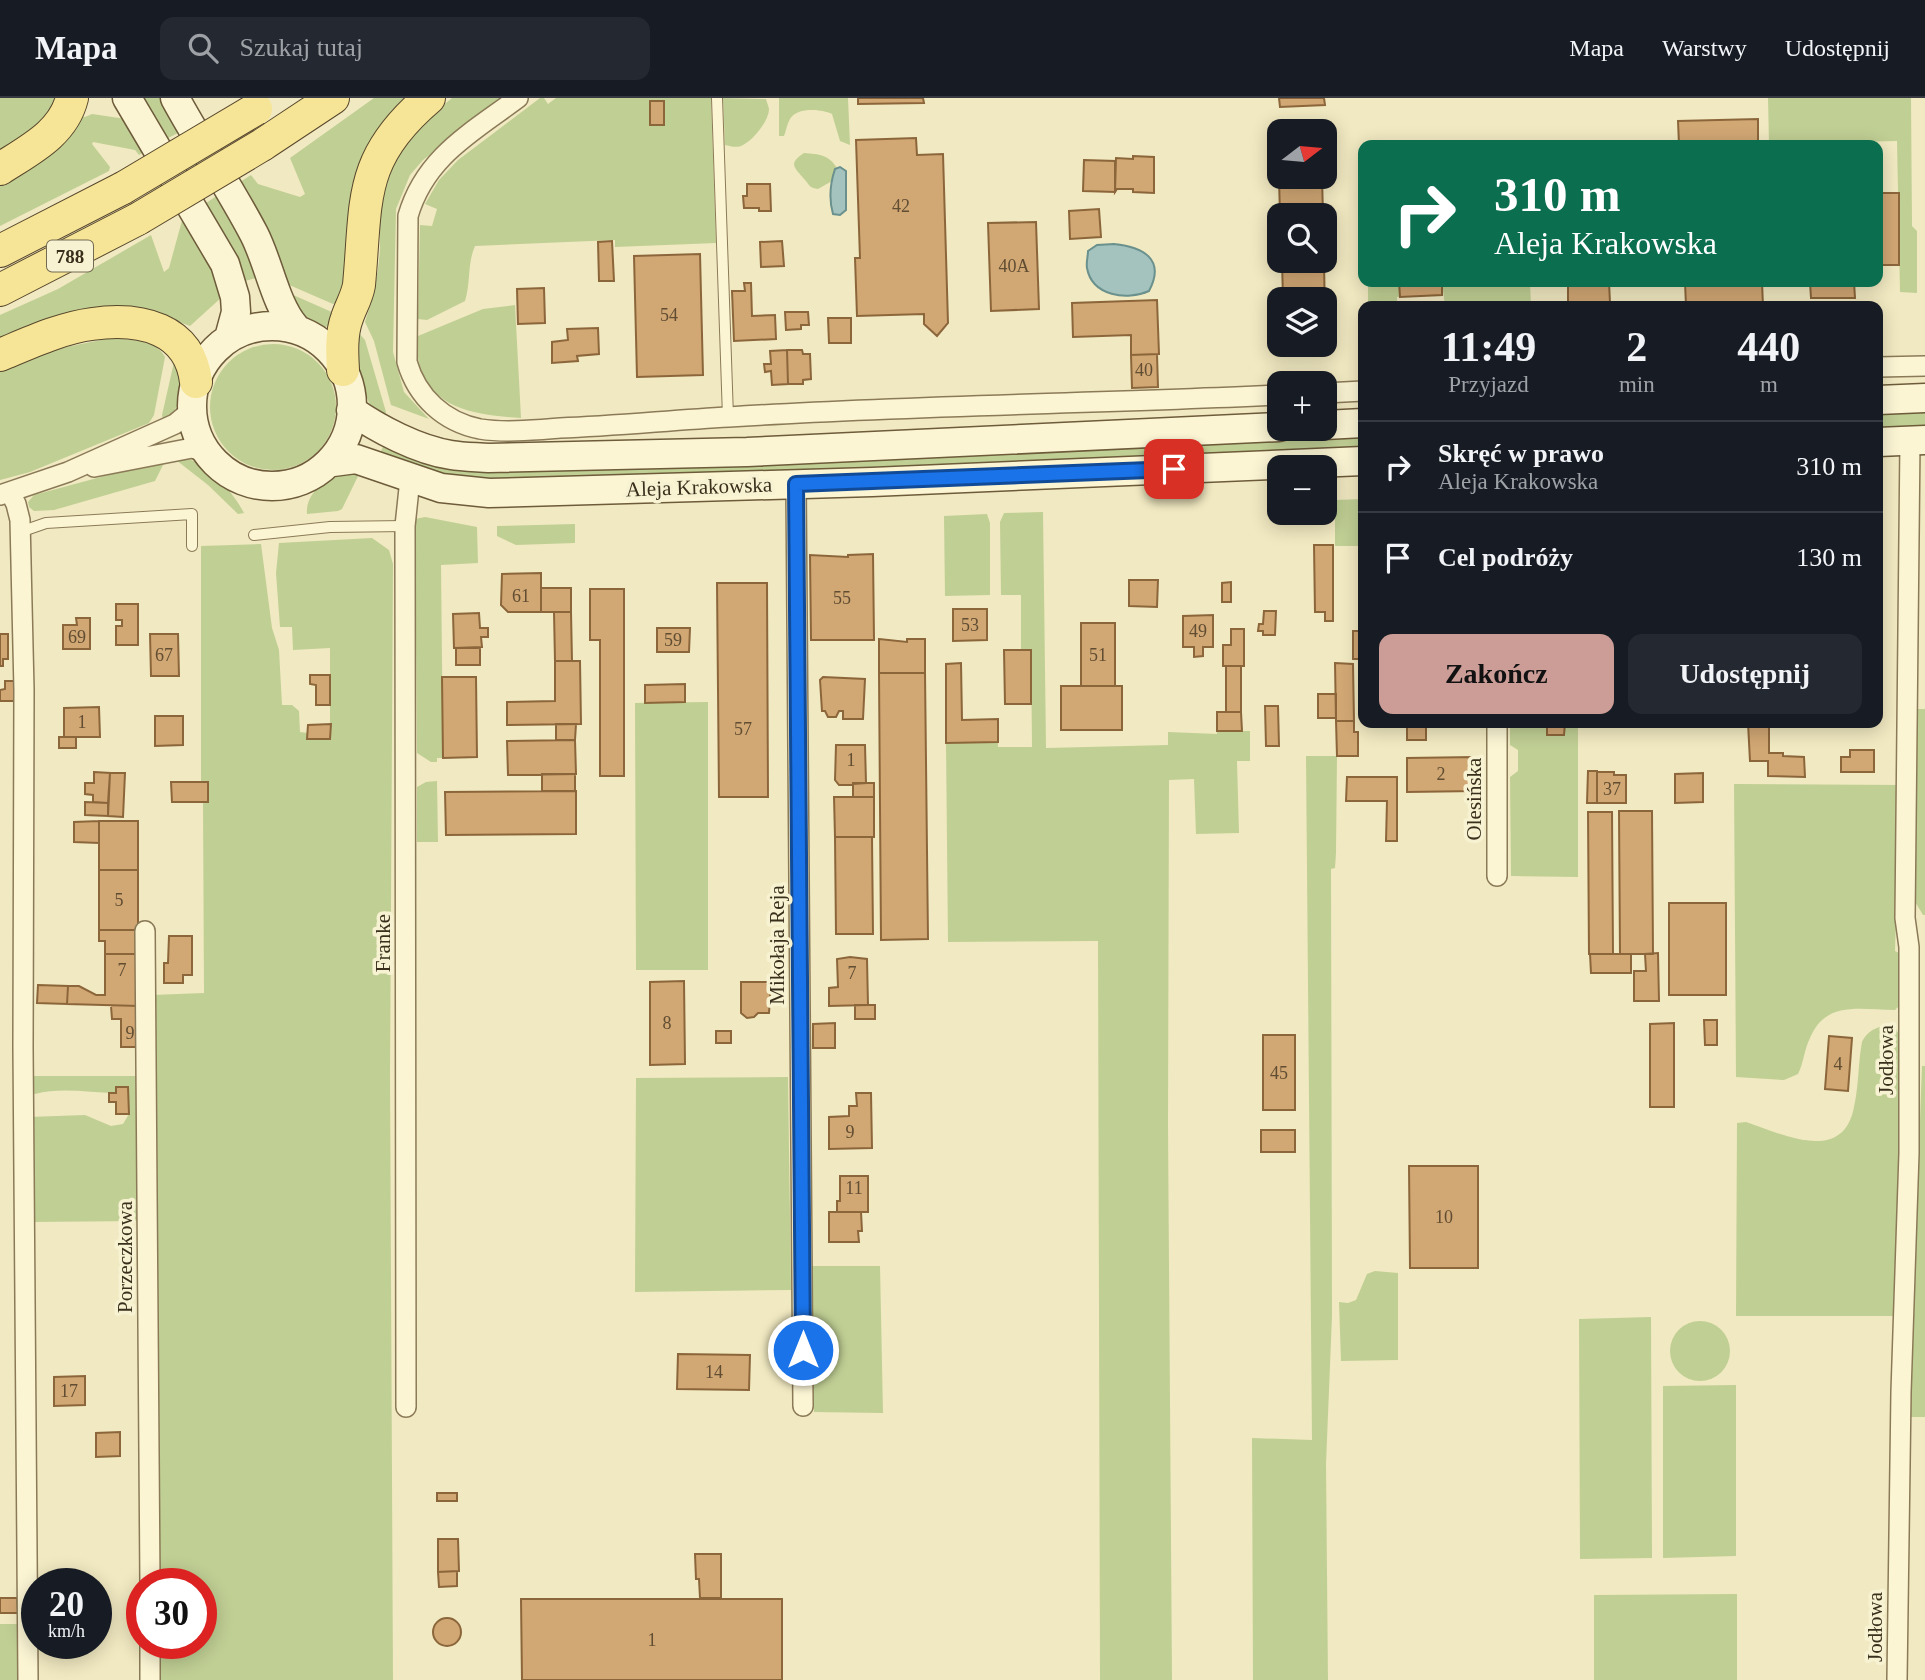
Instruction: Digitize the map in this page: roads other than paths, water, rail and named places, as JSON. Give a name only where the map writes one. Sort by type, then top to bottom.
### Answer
[{"type":"main road","points":[[0,169],[56,130],[67,114],[72,98]]},
{"type":"main road","points":[[127,98],[225,264],[236,312],[229,338]]},
{"type":"main road","points":[[176,98],[254,234],[284,310],[295,327]]},
{"type":"main road","name":"788","points":[[0,290],[138,219],[262,145],[333,98]]},
{"type":"main road","points":[[0,355],[66,330],[92,324],[134,324],[168,334],[180,343],[190,356],[199,436],[216,464],[243,481],[268,486],[293,484],[322,471],[333,461],[346,439],[351,410],[342,370],[343,334],[359,285],[365,204],[371,174],[383,149],[395,133],[429,98]]},
{"type":"main road","name":"788","points":[[0,250],[123,188],[264,103]]},
{"type":"main road","points":[[194,396],[211,354],[229,338],[264,325],[295,327],[321,342],[342,370]]},
{"type":"main road","points":[[1883,400],[1925,398]]},
{"type":"main road","name":"Aleja Krakowska","points":[[351,410],[384,431],[416,444],[449,455],[489,458],[747,452],[1267,428]]},
{"type":"main road","points":[[1337,424],[1358,423]]},
{"type":"main road","points":[[1883,442],[1918,440]]},
{"type":"main road","name":"Aleja Krakowska","points":[[333,461],[355,459],[441,488],[489,493],[796,484],[1358,461]]},
{"type":"street","points":[[518,98],[439,159],[424,177],[408,216],[407,362],[411,378],[422,396],[456,422],[482,429],[612,426],[729,416],[983,404],[1267,395]]},
{"type":"street","points":[[1883,368],[1925,366]]},
{"type":"street","points":[[1337,392],[1358,391]]},
{"type":"street","points":[[28,1680],[20,532],[16,504],[5,493],[68,471],[175,424],[194,396]]},
{"type":"street","name":"Jodłowa","points":[[1897,1680],[1901,1392],[1909,1153],[1909,947],[1905,918],[1918,440]]},
{"type":"street","points":[[68,471],[192,448],[207,452]]},
{"type":"street","name":"Franke","points":[[406,1407],[405,526],[410,479]]},
{"type":"street","name":"Mikołaja Reja","points":[[796,484],[803,1406]]},
{"type":"street","name":"Olesińska","points":[[1497,728],[1497,876]]},
{"type":"street","name":"Porzeczkowa","points":[[145,931],[150,1568]]},
{"type":"street","points":[[150,1659],[150,1680]]},
{"type":"lane","points":[[717,98],[729,416]]},
{"type":"lane","points":[[20,532],[46,523],[192,514],[192,546]]},
{"type":"lane","points":[[254,535],[330,527],[405,526]]},
{"type":"water","points":[[840,167],[846,171],[846,210],[840,215],[833,214],[831,186],[835,169]]},
{"type":"water","points":[[1114,244],[1134,248],[1149,257],[1155,271],[1149,291],[1131,296],[1112,294],[1096,285],[1090,277],[1087,266],[1088,251],[1097,245]]}]
